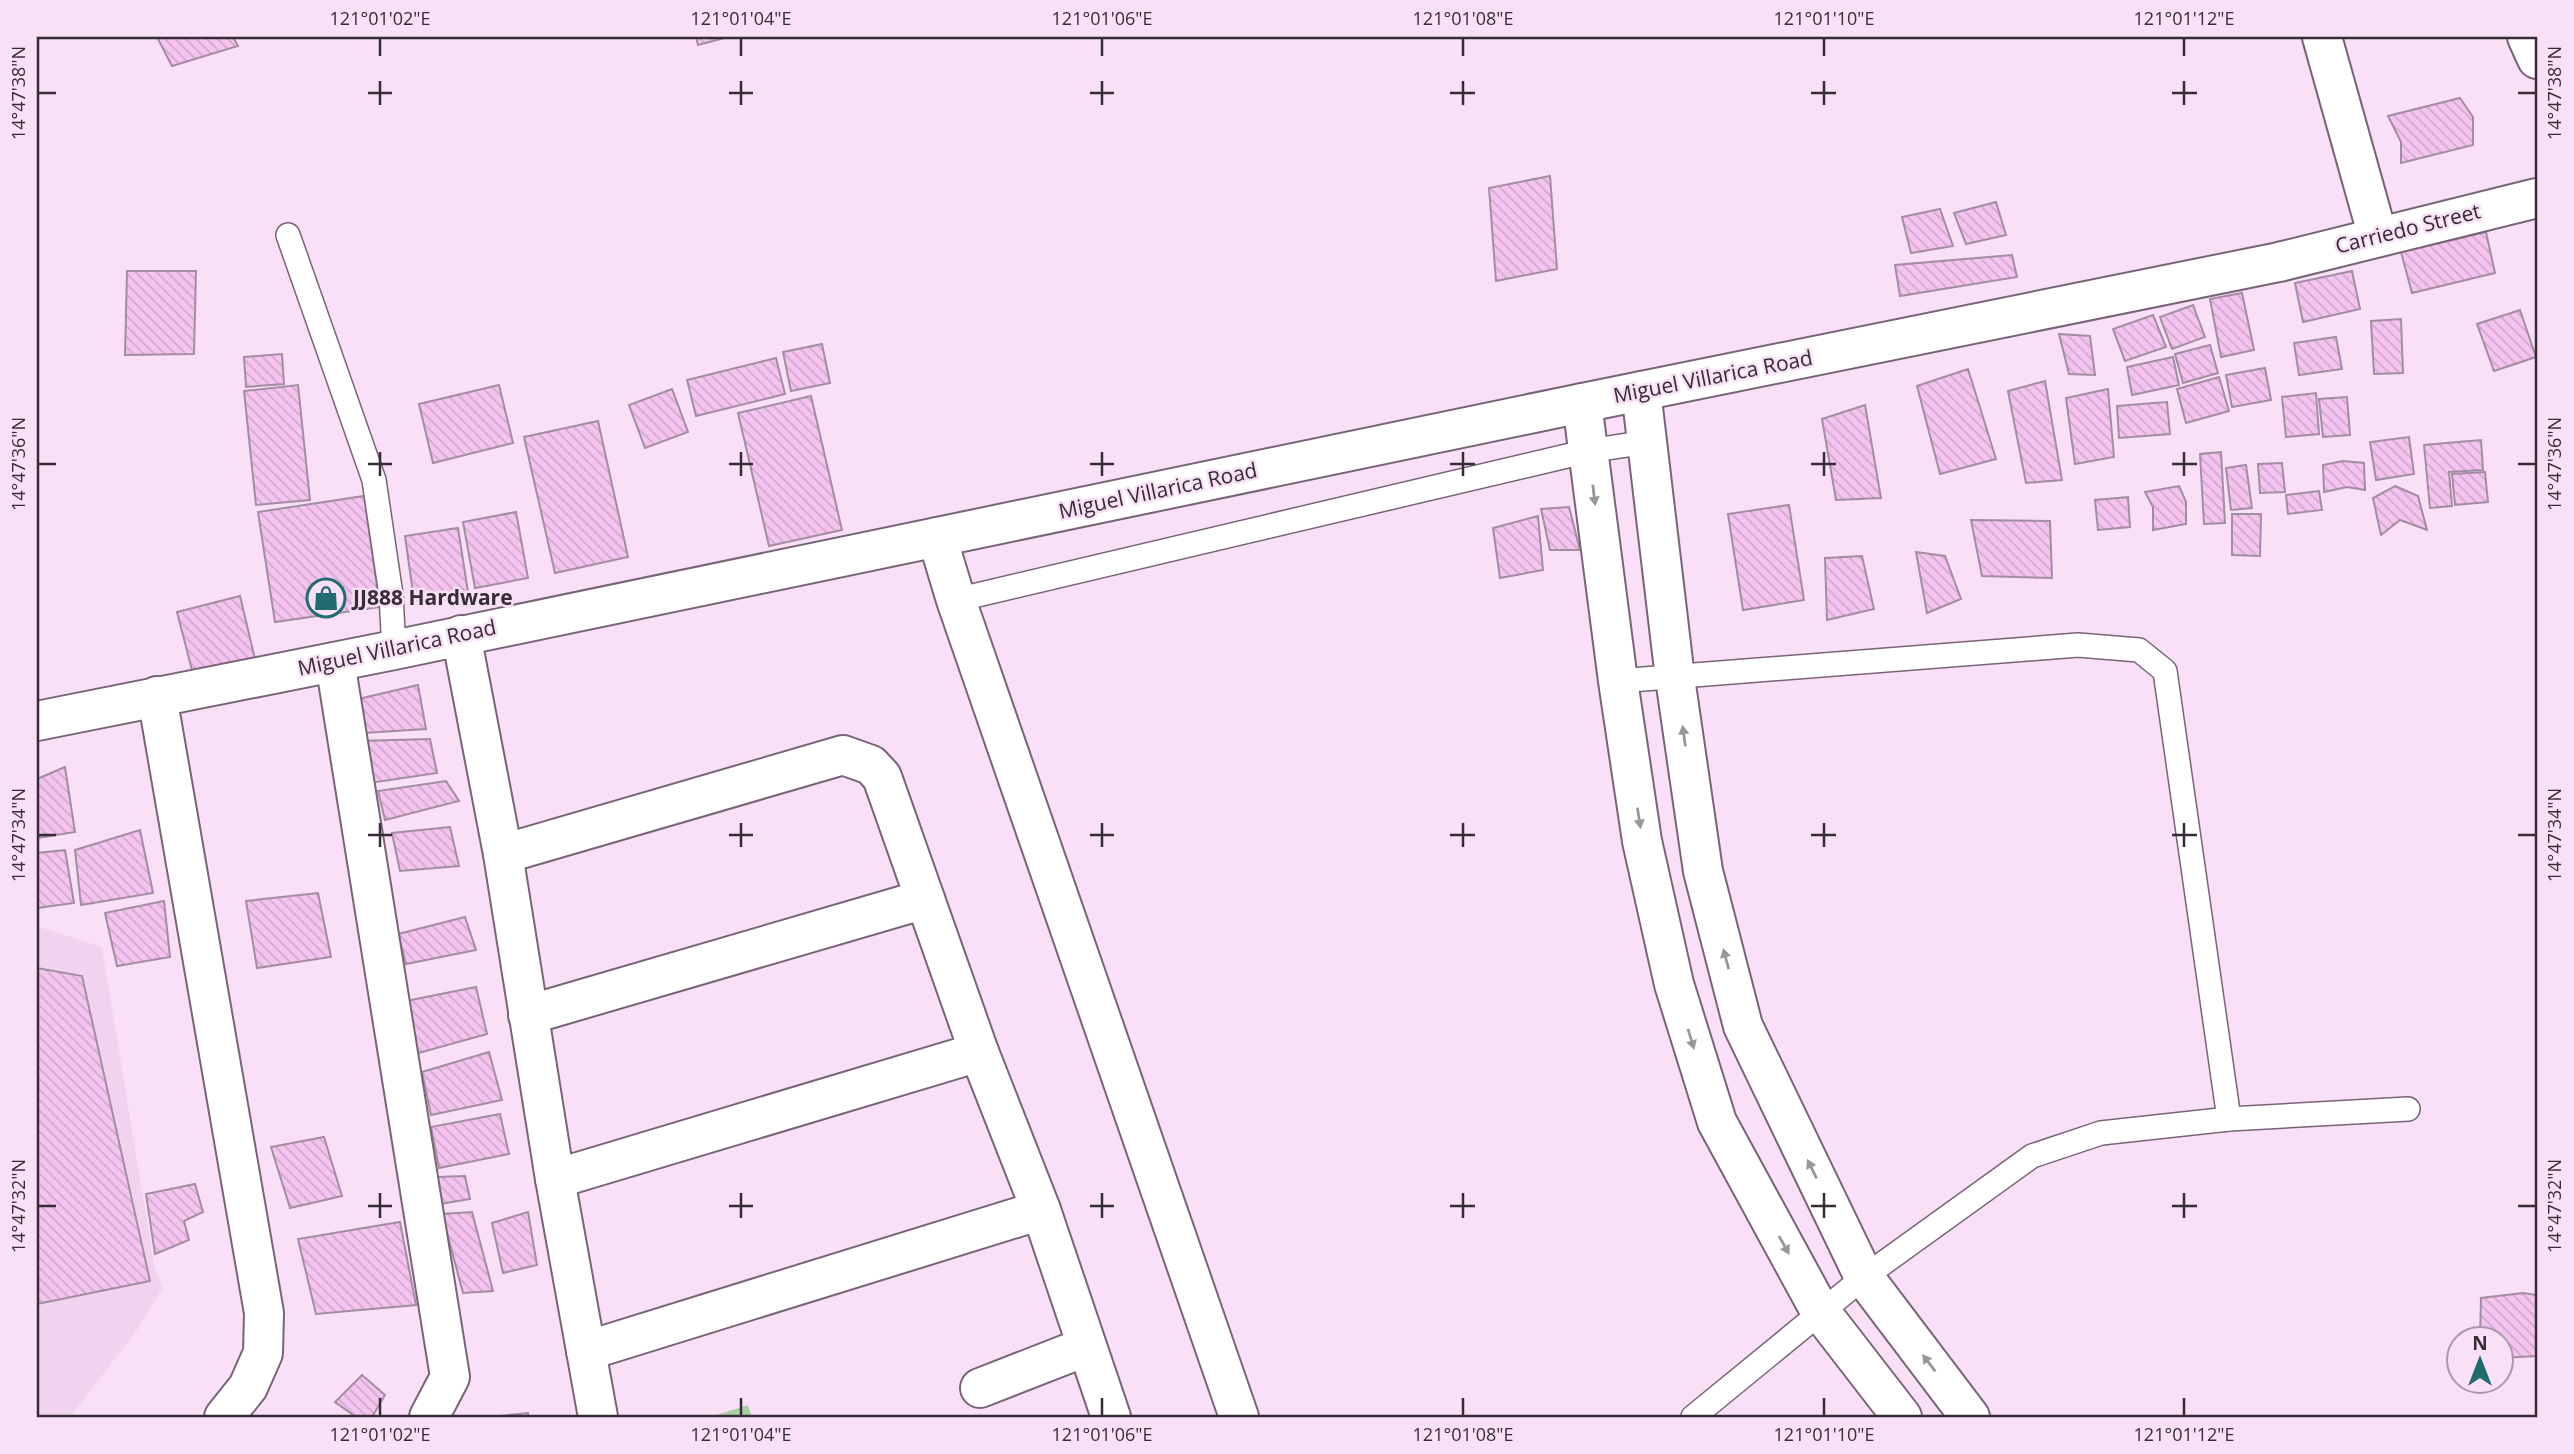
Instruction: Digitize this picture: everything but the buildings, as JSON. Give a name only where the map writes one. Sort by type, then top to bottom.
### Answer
[{"type":"street","points":[[2322,37],[2378,237]]},
{"type":"street","points":[[2527,37],[2537,59]]},
{"type":"street","name":"Carriedo Street","points":[[2279,262],[2537,198]]},
{"type":"street","name":"Miguel Villarica Road","points":[[37,721],[2279,262]]},
{"type":"street","points":[[1641,391],[1675,678],[1703,871],[1743,1026],[1864,1277],[1970,1417]]},
{"type":"street","points":[[1582,403],[1642,841],[1671,971],[1717,1122],[1820,1311],[1902,1417]]},
{"type":"street","points":[[937,537],[956,600],[1239,1417]]},
{"type":"street","points":[[461,635],[503,854],[555,1179],[598,1417]]},
{"type":"street","points":[[335,662],[450,1377],[429,1417]]},
{"type":"street","points":[[157,696],[264,1313],[262,1353],[248,1387],[224,1417]]},
{"type":"street","points":[[503,854],[843,755],[871,765],[882,777],[979,1052],[1041,1210],[1085,1347],[1111,1417]]},
{"type":"street","points":[[528,1015],[925,899]]},
{"type":"street","points":[[555,1179],[979,1052]]},
{"type":"street","points":[[586,1351],[1041,1210]]},
{"type":"street","points":[[980,1388],[1085,1347]]},
{"type":"lane","points":[[288,235],[374,480],[391,595],[394,650]]},
{"type":"lane","points":[[956,600],[1588,451],[1647,442]]},
{"type":"lane","points":[[1618,681],[2078,645],[2139,650],[2165,671],[2229,1119]]},
{"type":"lane","points":[[1693,1417],[1864,1277],[2032,1156],[2101,1133],[2229,1119],[2409,1109]]},
{"type":"shaded area","points":[[37,926],[102,947],[154,1264],[162,1289],[135,1333],[70,1417],[37,1417]]},
{"type":"green space","points":[[748,1405],[752,1417],[710,1417]]},
{"type":"place","name":"JJ888 Hardware","points":[[326,598]]}]
